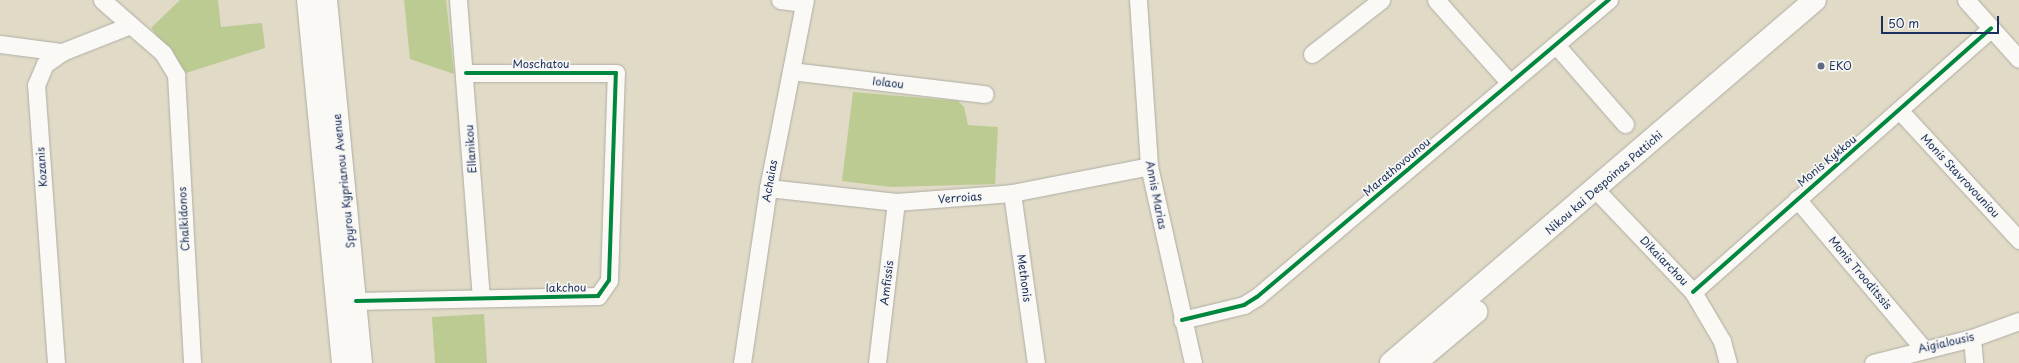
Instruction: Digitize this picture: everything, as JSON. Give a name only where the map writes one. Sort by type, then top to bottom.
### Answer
[{"type":"main road","name":"Spyrou Kyprianou Avenue","points":[[308,0],[343,363]]},
{"type":"main road","name":"Spyrou Kyprianou Avenue","points":[[326,0],[361,363]]},
{"type":"main road","name":"Nikou kai Despoinas Pattichi","points":[[1415,363],[1814,0]]},
{"type":"main road","name":"Nikou kai Despoinas Pattichi","points":[[1391,363],[1601,195],[1832,0]]},
{"type":"street","points":[[102,0],[128,26]]},
{"type":"street","name":"Ellanikou","points":[[458,0],[466,73],[481,298]]},
{"type":"street","points":[[780,0],[804,2]]},
{"type":"street","name":"Annis Marias","points":[[1138,0],[1149,166],[1182,320],[1193,363]]},
{"type":"street","points":[[1312,54],[1381,0]]},
{"type":"street","points":[[1436,0],[1510,83]]},
{"type":"street","name":"Marathovounou","points":[[1182,320],[1244,305],[1257,297],[1609,0]]},
{"type":"street","points":[[1966,0],[2019,59]]},
{"type":"street","name":"Achaias","points":[[742,363],[768,188],[804,2]]},
{"type":"street","name":"Kozanis","points":[[56,363],[36,85],[45,64],[62,52],[128,26]]},
{"type":"street","name":"Chalkidonos","points":[[128,26],[163,53],[176,75],[192,363]]},
{"type":"street","name":"Monis Kykkou","points":[[1693,292],[1797,199],[1900,111],[1991,28]]},
{"type":"street","points":[[0,44],[62,52]]},
{"type":"street","points":[[1556,45],[1625,124]]},
{"type":"street","name":"Iolaou","points":[[791,71],[985,94]]},
{"type":"street","name":"Moschatou","points":[[466,73],[616,73]]},
{"type":"street","name":"Iakchou","points":[[356,301],[598,296],[609,280],[616,73]]},
{"type":"street","name":"Monis Stavrovouniou","points":[[1900,111],[2019,240]]},
{"type":"street","name":"Verroias","points":[[768,188],[896,202],[1012,193],[1149,166]]},
{"type":"street","name":"Methonis","points":[[1012,193],[1036,363]]},
{"type":"street","name":"Dikaiarchou","points":[[1601,195],[1693,292],[1722,341],[1728,363]]},
{"type":"street","name":"Monis Trooditssis","points":[[1797,199],[1924,348]]},
{"type":"street","name":"Amfissis","points":[[877,363],[896,202]]},
{"type":"street","name":"Aigialousis","points":[[1873,363],[1924,348],[1972,338],[2019,321]]},
{"type":"street","points":[[1972,338],[1974,363]]},
{"type":"green space","points":[[180,0],[218,0],[221,27],[262,23],[265,48],[186,73],[151,28]]},
{"type":"green space","points":[[404,0],[446,0],[454,74],[410,59]]},
{"type":"green space","points":[[853,92],[958,101],[964,107],[968,125],[998,127],[995,184],[891,187],[842,181]]},
{"type":"green space","points":[[484,314],[487,363],[435,363],[432,317]]},
{"type":"cycle path","points":[[1182,320],[1244,305],[1257,297],[1609,0]]},
{"type":"cycle path","points":[[1693,292],[1991,28]]},
{"type":"cycle path","points":[[356,301],[598,296],[609,280],[616,73],[466,73]]},
{"type":"place","name":"EKO","points":[[1821,66]]}]
